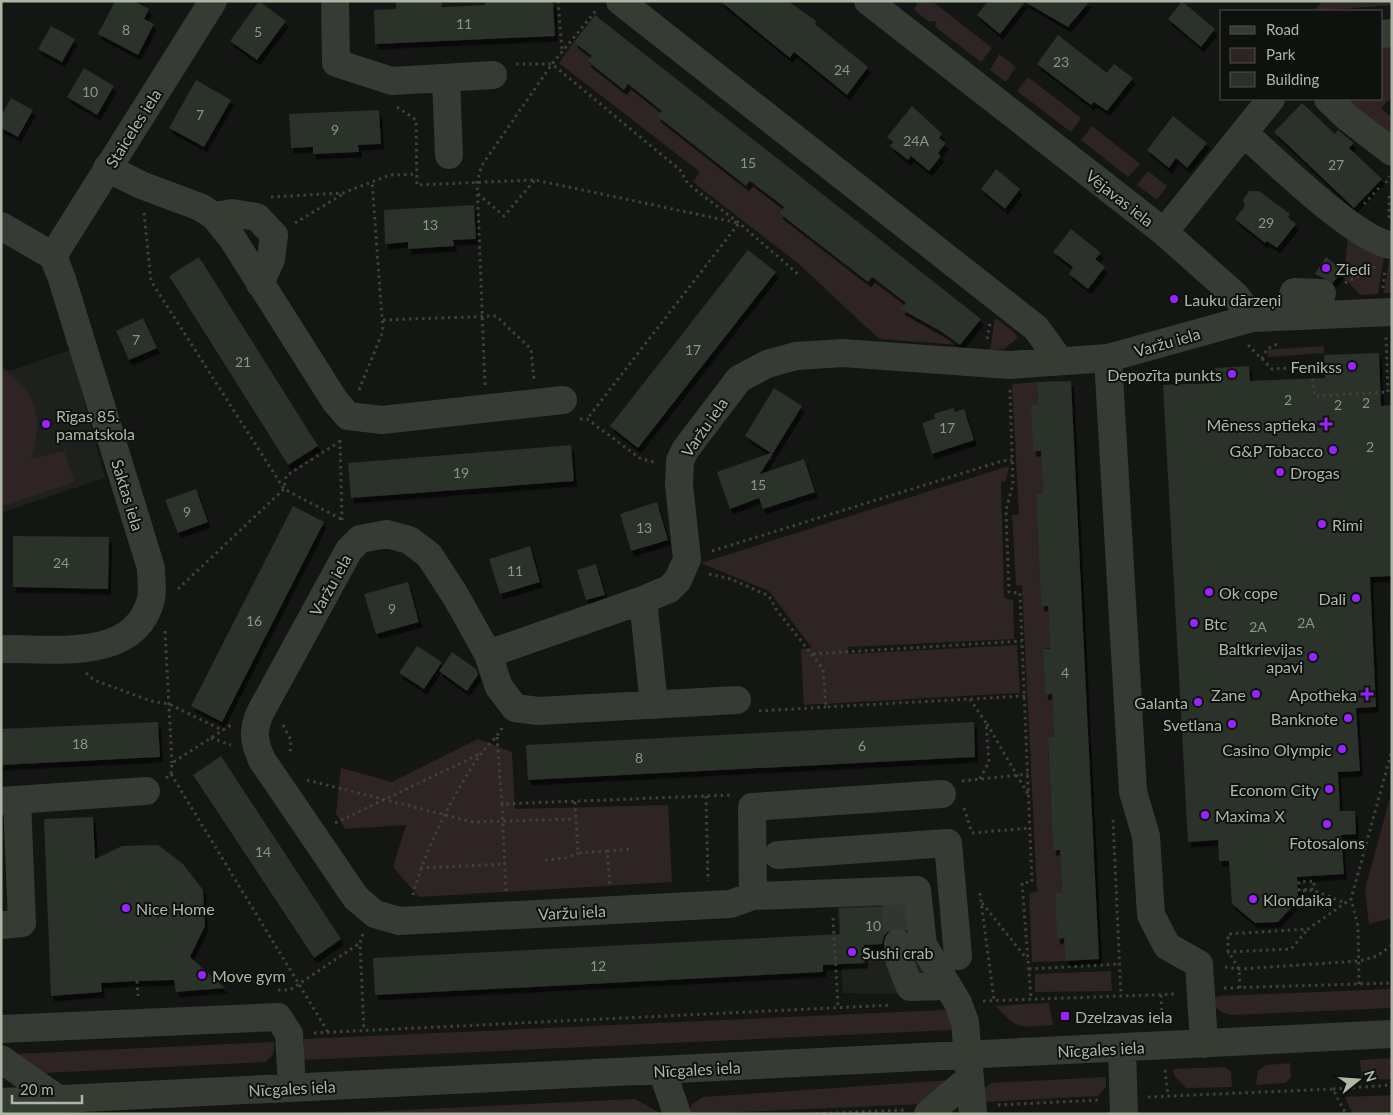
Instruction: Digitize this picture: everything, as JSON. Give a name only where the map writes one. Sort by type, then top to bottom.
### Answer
[{"type":"street","name":"Staiceles iela","points":[[53,256],[213,1]]},
{"type":"street","points":[[334,1],[336,63],[392,81],[493,75]]},
{"type":"street","name":"Vējavas iela","points":[[868,1],[1164,232],[1236,296],[1252,318]]},
{"type":"street","points":[[611,2],[1036,328],[1060,361]]},
{"type":"street","points":[[446,78],[449,155]]},
{"type":"street","points":[[1164,232],[1270,100]]},
{"type":"street","points":[[1329,100],[1348,118],[1392,152]]},
{"type":"street","points":[[1244,133],[1345,221],[1366,237],[1389,250]]},
{"type":"street","points":[[107,168],[141,185],[200,207],[214,216],[232,238],[335,401],[348,416],[382,420],[562,400]]},
{"type":"street","points":[[214,216],[232,213],[257,217],[274,235],[271,260],[260,284]]},
{"type":"street","points":[[1,226],[53,256]]},
{"type":"street","name":"Saktas iela","points":[[1,649],[107,645],[126,636],[142,620],[151,598],[151,568],[53,256]]},
{"type":"street","points":[[1292,316],[1294,292],[1333,289]]},
{"type":"street","points":[[1252,318],[1388,312]]},
{"type":"street","name":"Varžu iela","points":[[685,563],[680,467],[685,450],[739,379],[767,364],[796,356],[843,353],[1009,365],[1108,358],[1252,318]]},
{"type":"street","points":[[1108,358],[1133,792],[1146,836],[1151,915],[1166,946],[1199,964],[1204,1044]]},
{"type":"street","name":"Varžu iela","points":[[515,708],[499,687],[488,654],[455,595],[429,555],[409,540],[387,534],[351,529],[349,550],[260,712],[254,726],[253,740],[262,760],[356,898],[375,914],[400,920],[410,920],[730,904],[753,896],[832,893],[894,896]]},
{"type":"street","points":[[488,654],[643,600],[669,589],[678,580],[685,563]]},
{"type":"street","points":[[643,600],[654,705]]},
{"type":"street","points":[[515,708],[538,711],[737,700]]},
{"type":"street","points":[[753,896],[752,807],[948,788]]},
{"type":"street","points":[[1,925],[22,923],[9,800],[146,790]]},
{"type":"street","points":[[778,855],[948,843],[958,956]]},
{"type":"street","points":[[917,846],[894,896],[953,994],[965,1022],[973,1110]]},
{"type":"street","points":[[893,950],[910,987],[953,994]]},
{"type":"street","points":[[1,1029],[278,1017],[289,1034],[292,1088]]},
{"type":"street","name":"Nīcgales iela","points":[[1,1102],[662,1070],[968,1067],[1122,1048],[1392,1034]]},
{"type":"street","points":[[1122,1048],[1124,1106]]},
{"type":"street","points":[[1,1058],[58,1099]]},
{"type":"street","points":[[930,1111],[968,1067]]},
{"type":"street","points":[[662,1070],[677,1114]]},
{"type":"path","points":[[558,1],[562,51]]},
{"type":"path","points":[[486,408],[484,317],[477,194],[477,182],[482,165],[562,51],[611,2]]},
{"type":"path","points":[[493,75],[503,64],[552,64],[680,170],[688,184],[739,223],[799,275]]},
{"type":"path","points":[[394,105],[416,120],[417,185],[535,180],[739,223]]},
{"type":"path","points":[[274,235],[343,193],[390,175],[417,174]]},
{"type":"path","points":[[477,194],[504,216],[535,180]]},
{"type":"path","points":[[351,529],[339,442],[383,331],[372,181]]},
{"type":"path","points":[[1272,369],[1311,367],[1315,396],[1390,392],[1388,312],[1382,298],[1389,250],[1389,192]]},
{"type":"path","points":[[262,197],[343,193]]},
{"type":"path","points":[[144,206],[151,281],[284,489],[351,529]]},
{"type":"path","points":[[587,419],[739,223]]},
{"type":"path","points":[[1333,289],[1389,250]]},
{"type":"path","points":[[383,320],[496,316],[530,349],[536,403]]},
{"type":"path","points":[[985,349],[990,320]]},
{"type":"path","points":[[1009,365],[1013,484],[1006,510],[1009,592],[1020,593],[1032,882],[1022,883],[1030,998]]},
{"type":"path","points":[[562,400],[580,419],[587,419],[641,459],[680,467]]},
{"type":"path","points":[[171,595],[284,489],[286,476],[339,442]]},
{"type":"path","points":[[685,563],[1002,461],[1012,460]]},
{"type":"path","points":[[685,563],[731,579],[769,596],[776,610],[823,669],[826,707],[1025,696]]},
{"type":"path","points":[[1392,607],[1392,630]]},
{"type":"path","points":[[165,630],[171,774],[328,1032]]},
{"type":"path","points":[[812,654],[1022,641]]},
{"type":"path","points":[[94,680],[151,701],[169,704],[223,730]]},
{"type":"path","points":[[970,699],[1029,797]]},
{"type":"path","points":[[410,920],[410,906],[420,868],[446,814],[481,754],[497,737],[515,708]]},
{"type":"path","points":[[172,763],[246,715],[260,712]]},
{"type":"path","points":[[979,780],[989,762],[986,723]]},
{"type":"path","points":[[497,737],[507,915]]},
{"type":"path","points":[[1359,984],[1358,926],[1351,899],[1392,750]]},
{"type":"path","points":[[290,753],[294,760]]},
{"type":"path","points":[[314,834],[481,754]]},
{"type":"path","points":[[146,790],[171,774]]},
{"type":"path","points":[[303,774],[308,781],[473,822],[576,819]]},
{"type":"path","points":[[948,788],[979,780],[1028,774]]},
{"type":"path","points":[[502,804],[733,795]]},
{"type":"path","points":[[574,802],[578,853]]},
{"type":"path","points":[[972,833],[1030,828]]},
{"type":"path","points":[[544,860],[566,858],[578,853],[633,849]]},
{"type":"path","points":[[607,851],[610,894]]},
{"type":"path","points":[[420,868],[505,864]]},
{"type":"path","points":[[1298,890],[1306,889],[1314,889],[1314,881],[1299,882],[1299,891],[1313,890],[1346,903]]},
{"type":"path","points":[[832,893],[838,1007]]},
{"type":"path","points":[[1249,951],[1291,949],[1308,929],[1351,899]]},
{"type":"path","points":[[981,903],[1028,960]]},
{"type":"path","points":[[364,1031],[360,943],[365,928],[375,914]]},
{"type":"path","points":[[1240,988],[1239,969],[1228,951],[1228,934],[1308,929]]},
{"type":"path","points":[[271,990],[290,990],[360,943]]},
{"type":"path","points":[[1199,964],[1239,969],[1359,961],[1377,956],[1392,945]]},
{"type":"path","points":[[1028,969],[1121,964]]},
{"type":"path","points":[[137,981],[138,996]]},
{"type":"path","points":[[1222,988],[1392,983]]},
{"type":"path","points":[[953,994],[1030,998],[1183,993]]},
{"type":"path","points":[[1161,995],[1162,1018]]},
{"type":"path","points":[[128,996],[148,996]]},
{"type":"path","points":[[289,1034],[898,1005]]},
{"type":"path","points":[[1165,1070],[1168,1096]]},
{"type":"path","points":[[973,1110],[1124,1106],[1168,1096],[1392,1084]]},
{"type":"path","points":[[1333,1088],[1346,1114]]},
{"type":"path","points":[[810,1114],[930,1111]]},
{"type":"shaded area","name":"Rīgas 85. pamatskola","points":[[70,350],[105,478],[1,513],[1,366],[9,371]]},
{"type":"shaded area","points":[[912,897],[945,995],[843,993],[837,900]]},
{"type":"green space","points":[[918,1],[932,1],[992,48],[981,62],[935,27],[936,21],[929,22],[914,10]]},
{"type":"green space","points":[[1322,1],[1392,1],[1392,5],[1316,10]]},
{"type":"green space","points":[[574,42],[592,56],[588,62],[623,90],[628,84],[662,111],[658,117],[746,186],[750,181],[783,207],[779,213],[868,282],[872,277],[906,303],[902,308],[960,345],[879,339],[799,264],[693,182],[700,172],[559,63]]},
{"type":"green space","points":[[1392,42],[1392,97],[1381,108],[1392,118],[1392,137],[1347,100],[1383,100],[1383,43]]},
{"type":"green space","points":[[999,54],[1016,67],[1006,82],[990,70]]},
{"type":"green space","points":[[1028,77],[1081,118],[1071,132],[1017,91]]},
{"type":"green space","points":[[1092,126],[1140,164],[1128,177],[1081,140]]},
{"type":"green space","points":[[1148,171],[1167,186],[1157,200],[1137,185]]},
{"type":"green space","points":[[1348,235],[1385,252],[1378,294],[1361,295],[1344,278]]},
{"type":"green space","points":[[1390,253],[1392,253],[1392,293],[1384,293]]},
{"type":"green space","points":[[995,318],[1015,333],[1018,338],[1004,349],[990,350]]},
{"type":"green space","points":[[1324,346],[1324,353],[1268,357],[1268,350]]},
{"type":"green space","points":[[1,368],[23,386],[35,408],[37,432],[31,459],[64,451],[75,482],[1,507]]},
{"type":"green space","points":[[1037,382],[1038,404],[1031,405],[1041,451],[1043,493],[1036,494],[1041,606],[1048,606],[1050,648],[1043,649],[1046,695],[1052,695],[1054,737],[1048,738],[1053,850],[1060,850],[1062,892],[1055,893],[1058,939],[1064,938],[1065,961],[1032,962],[1029,893],[1037,892],[1022,586],[1016,585],[1012,515],[1019,515],[1012,384]]},
{"type":"green space","points":[[1009,466],[1006,481],[1001,482],[1004,598],[1013,600],[1014,639],[848,647],[849,654],[1017,645],[1020,693],[804,705],[801,649],[812,648],[769,591],[701,563]]},
{"type":"green space","points":[[478,739],[512,752],[515,809],[668,805],[672,882],[419,897],[393,867],[406,825],[345,829],[336,813],[341,768],[392,782]]},
{"type":"green space","points":[[1392,791],[1392,918],[1369,924],[1365,889]]},
{"type":"green space","points":[[1111,971],[1112,991],[1035,992],[1035,974]]},
{"type":"green space","points":[[1392,989],[1392,1008],[1230,1015],[1221,1012],[1213,1005],[1214,998],[1219,996]]},
{"type":"green space","points":[[1049,1003],[1053,1025],[1021,1026],[1015,1024],[996,1006]]},
{"type":"green space","points":[[944,1010],[952,1015],[955,1024],[951,1030],[302,1060],[304,1039]]},
{"type":"green space","points":[[274,1042],[273,1054],[265,1062],[43,1073],[16,1054]]},
{"type":"green space","points":[[1392,1058],[1392,1079],[1362,1080],[1360,1060]]},
{"type":"green space","points":[[1290,1063],[1291,1077],[1285,1083],[1256,1085],[1258,1071],[1266,1065]]},
{"type":"green space","points":[[1225,1067],[1231,1071],[1232,1087],[1186,1088],[1174,1075],[1173,1069]]},
{"type":"green space","points":[[1106,1077],[1106,1087],[1098,1096],[982,1102],[982,1091],[991,1083]]},
{"type":"green space","points":[[951,1080],[925,1104],[691,1114],[691,1105],[703,1097]]},
{"type":"green space","points":[[1392,1095],[1392,1114],[1353,1114],[1345,1097]]},
{"type":"green space","points":[[635,1099],[662,1114],[320,1114]]},
{"type":"building","points":[[115,1],[134,1],[149,9],[144,19],[154,24],[138,55],[98,34]]},
{"type":"building","points":[[259,1],[286,21],[257,60],[230,41]]},
{"type":"building","points":[[442,1],[442,7],[485,5],[485,1],[553,2],[555,36],[375,44],[374,10],[396,9],[396,2]]},
{"type":"building","points":[[720,1],[788,1],[816,21],[815,24],[868,67],[847,95],[794,52],[790,58]]},
{"type":"building","points":[[988,1],[1090,1],[1068,27],[1025,2],[1000,34],[977,15]]},
{"type":"building","points":[[1182,1],[1215,29],[1201,47],[1168,19]]},
{"type":"building","points":[[595,15],[981,319],[960,345],[942,332],[901,309],[906,303],[872,277],[868,282],[779,213],[784,207],[750,181],[746,186],[657,116],[662,111],[628,84],[624,90],[587,61],[592,56],[574,42]]},
{"type":"building","points":[[51,26],[75,39],[62,62],[38,49]]},
{"type":"building","points":[[1058,35],[1107,73],[1114,64],[1133,78],[1107,111],[1094,102],[1091,105],[1037,64]]},
{"type":"building","points":[[84,68],[114,86],[97,115],[67,97]]},
{"type":"building","points":[[196,80],[231,100],[204,147],[169,128]]},
{"type":"building","points":[[11,98],[33,110],[18,137],[1,128],[1,116]]},
{"type":"building","points":[[1302,103],[1335,134],[1338,130],[1354,143],[1349,148],[1382,179],[1354,208],[1274,132]]},
{"type":"building","points":[[912,106],[942,134],[939,138],[946,143],[938,153],[941,156],[929,171],[911,156],[908,160],[890,146],[893,142],[887,137]]},
{"type":"building","points":[[379,110],[381,144],[358,145],[359,152],[313,154],[313,147],[291,148],[289,114]]},
{"type":"building","points":[[1173,116],[1207,143],[1187,168],[1176,158],[1169,168],[1147,150]]},
{"type":"building","points":[[996,169],[1020,189],[1005,209],[981,189]]},
{"type":"building","points":[[1249,191],[1259,191],[1290,214],[1288,217],[1296,224],[1277,248],[1267,241],[1265,243],[1235,219],[1245,206],[1243,200]]},
{"type":"building","points":[[474,205],[476,239],[453,240],[454,246],[408,249],[408,242],[385,244],[384,210]]},
{"type":"building","points":[[1071,229],[1101,253],[1095,259],[1105,267],[1088,289],[1069,274],[1073,267],[1053,252]]},
{"type":"building","points":[[748,250],[776,272],[638,448],[610,426]]},
{"type":"building","points":[[199,257],[318,446],[288,465],[169,276]]},
{"type":"building","name":"Ziedi","points":[[1326,257],[1343,270],[1333,283],[1315,274]]},
{"type":"building","points":[[143,318],[157,348],[129,360],[116,331]]},
{"type":"building","points":[[1379,353],[1381,406],[1392,405],[1392,576],[1370,577],[1376,707],[1356,708],[1360,771],[1338,772],[1340,811],[1355,811],[1356,834],[1341,835],[1344,874],[1297,877],[1298,900],[1278,922],[1255,923],[1232,904],[1229,861],[1219,861],[1218,840],[1188,842],[1163,385],[1216,383],[1215,368],[1249,366],[1250,381],[1325,378],[1324,355]]},
{"type":"building","points":[[1071,381],[1099,959],[1065,961],[1064,938],[1057,939],[1055,893],[1062,892],[1060,850],[1053,850],[1048,737],[1054,737],[1052,694],[1045,695],[1043,649],[1050,649],[1048,606],[1041,606],[1036,494],[1043,493],[1041,451],[1033,451],[1031,405],[1038,404],[1037,382]]},
{"type":"building","points":[[774,388],[802,406],[760,474],[804,459],[815,492],[763,509],[759,498],[730,509],[717,472],[771,453],[745,436]]},
{"type":"building","points":[[953,408],[955,412],[964,409],[974,440],[932,454],[922,423],[935,419],[934,414]]},
{"type":"building","points":[[571,445],[574,481],[351,498],[348,463]]},
{"type":"building","points":[[196,489],[208,522],[178,533],[165,500]]},
{"type":"building","points":[[657,502],[668,540],[631,551],[620,514]]},
{"type":"building","points":[[293,506],[324,522],[222,722],[191,706]]},
{"type":"building","points":[[13,536],[109,537],[108,589],[13,587]]},
{"type":"building","points":[[530,546],[540,582],[500,594],[489,559]]},
{"type":"building","points":[[596,564],[605,595],[586,600],[577,570]]},
{"type":"building","points":[[408,582],[419,622],[376,634],[364,594]]},
{"type":"building","points":[[417,646],[442,662],[424,689],[399,673]]},
{"type":"building","points":[[452,652],[476,669],[478,675],[467,691],[439,671]]},
{"type":"building","points":[[158,722],[160,757],[1,765],[1,729]]},
{"type":"building","points":[[974,722],[975,757],[528,780],[526,745]]},
{"type":"building","points":[[221,756],[341,939],[314,958],[193,775]]},
{"type":"building","name":"Nice Home","points":[[93,817],[95,859],[122,846],[158,845],[183,864],[203,890],[205,926],[190,957],[225,988],[176,992],[174,980],[137,981],[101,983],[102,992],[51,996],[44,819]]},
{"type":"building","points":[[903,906],[906,930],[897,927],[889,930],[884,936],[882,944],[864,945],[865,963],[823,965],[823,972],[375,995],[373,958],[840,934],[839,908]]},
{"type":"tunnel","points":[[896,903],[898,943]]},
{"type":"place","name":"Ziedi","points":[[1326,268]]},
{"type":"place","name":"Lauku dārzeņi","points":[[1174,299]]},
{"type":"place","name":"Fenikss","points":[[1352,366]]},
{"type":"place","name":"Depozīta punkts","points":[[1232,374]]},
{"type":"place","name":"Rīgas 85. pamatskola","points":[[46,424]]},
{"type":"place","name":"Mēness aptieka","points":[[1326,424]]},
{"type":"place","name":"G&P Tobacco","points":[[1333,450]]},
{"type":"place","name":"Drogas","points":[[1280,472]]},
{"type":"place","name":"Rimi","points":[[1322,524]]},
{"type":"place","name":"Ok cope","points":[[1209,592]]},
{"type":"place","name":"Dali","points":[[1356,598]]},
{"type":"place","name":"Btc","points":[[1194,623]]},
{"type":"place","name":"Baltkrievijas apavi","points":[[1313,657]]},
{"type":"place","name":"Zane","points":[[1256,694]]},
{"type":"place","name":"Apotheka","points":[[1367,694]]},
{"type":"place","name":"Galanta","points":[[1198,702]]},
{"type":"place","name":"Banknote","points":[[1348,718]]},
{"type":"place","name":"Svetlana","points":[[1232,724]]},
{"type":"place","name":"Casino Olympic","points":[[1342,749]]},
{"type":"place","name":"Econom City","points":[[1329,789]]},
{"type":"place","name":"Maxima X","points":[[1205,815]]},
{"type":"place","name":"Fotosalons","points":[[1327,824]]},
{"type":"place","name":"Klondaika","points":[[1253,899]]},
{"type":"place","name":"Nice Home","points":[[126,908]]},
{"type":"place","name":"Sushi crab","points":[[852,952]]},
{"type":"place","name":"Move gym","points":[[202,975]]},
{"type":"place","name":"Dzelzavas iela","points":[[1065,1016]]}]
